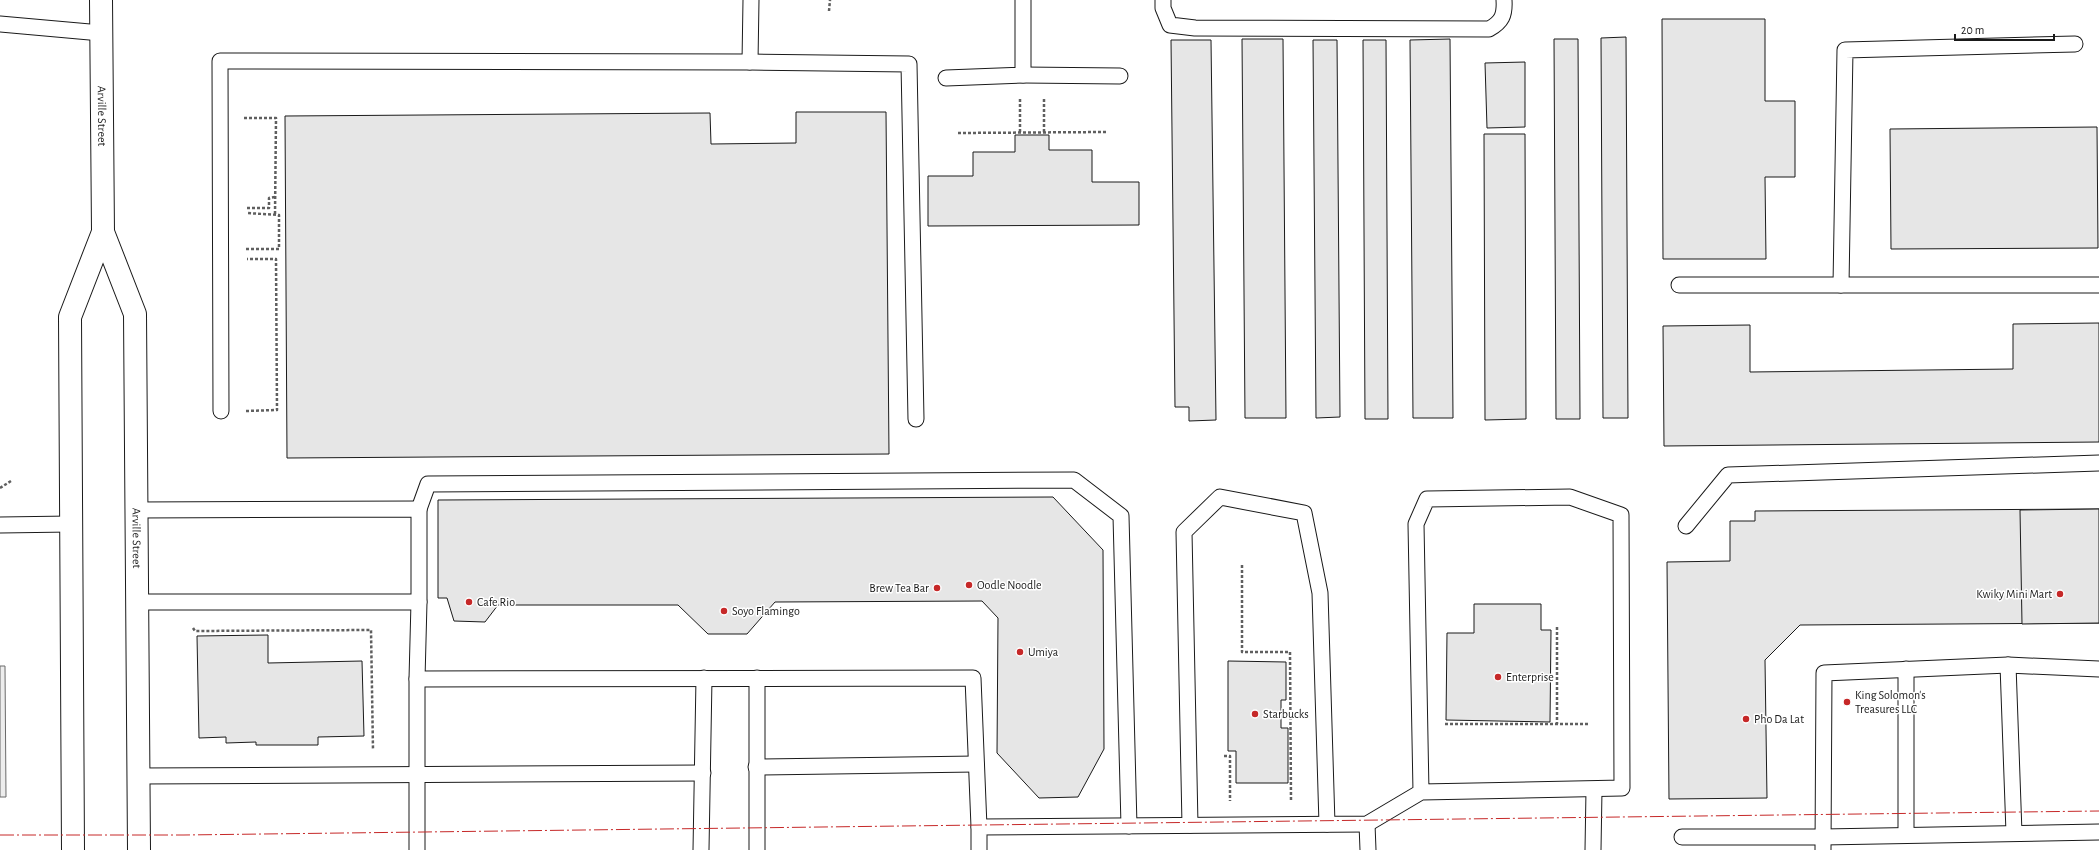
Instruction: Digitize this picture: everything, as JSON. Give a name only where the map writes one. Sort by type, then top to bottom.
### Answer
[{"type":"main road","name":"Arville Street","points":[[100,0],[103,232],[135,314],[139,850]]},
{"type":"main road","name":"Arville Street","points":[[74,850],[70,317],[103,232]]},
{"type":"lane","points":[[750,62],[751,0]]},
{"type":"lane","points":[[1021,75],[1023,0]]},
{"type":"lane","points":[[1163,0],[1163,8],[1170,25],[1195,28],[1489,29],[1500,23],[1505,11],[1504,0]]},
{"type":"lane","points":[[0,24],[101,33]]},
{"type":"lane","points":[[1841,285],[1845,50],[2075,44]]},
{"type":"lane","points":[[221,411],[220,61],[750,62],[909,64],[916,419]]},
{"type":"lane","points":[[946,78],[1021,75],[1120,76]]},
{"type":"lane","points":[[1680,285],[2099,285]]},
{"type":"lane","points":[[1686,526],[1728,475],[2099,463]]},
{"type":"lane","points":[[417,850],[416,774],[419,509],[428,484],[1074,480],[1121,516],[1129,826]]},
{"type":"lane","points":[[1190,825],[1184,532],[1220,497],[1304,513],[1320,593],[1326,824]]},
{"type":"lane","points":[[979,827],[1367,824],[1421,792],[1594,790],[1622,788],[1621,515],[1570,497],[1427,499],[1416,524],[1421,792]]},
{"type":"lane","points":[[136,510],[419,509]]},
{"type":"lane","points":[[0,525],[71,524]]},
{"type":"lane","points":[[137,602],[419,602]]},
{"type":"lane","points":[[1823,843],[1824,673],[2008,665],[2099,669]]},
{"type":"lane","points":[[2008,665],[2014,833]]},
{"type":"lane","points":[[1906,669],[1906,835]]},
{"type":"lane","points":[[701,850],[704,678]]},
{"type":"lane","points":[[757,678],[757,850]]},
{"type":"lane","points":[[417,679],[973,678],[979,850]]},
{"type":"lane","points":[[756,767],[976,764]]},
{"type":"lane","points":[[139,776],[702,772]]},
{"type":"lane","points":[[1593,850],[1594,790]]},
{"type":"lane","points":[[1367,824],[1368,850]]},
{"type":"lane","points":[[1682,837],[1823,843],[1906,835],[2099,832]]},
{"type":"path","points":[[829,11],[830,0]]},
{"type":"path","points":[[1020,133],[1021,75]]},
{"type":"path","points":[[1043,75],[1044,133]]},
{"type":"path","points":[[220,118],[276,118],[275,215]]},
{"type":"path","points":[[958,134],[1106,132]]},
{"type":"path","points":[[247,249],[279,249],[279,215],[247,214],[247,207],[269,208],[269,198],[275,197]]},
{"type":"path","points":[[221,411],[277,410],[276,259],[247,260],[247,242]]},
{"type":"path","points":[[0,488],[11,481]]},
{"type":"path","points":[[1242,565],[1242,652],[1290,652],[1291,804]]},
{"type":"path","points":[[189,624],[195,631],[371,630],[373,752]]},
{"type":"path","points":[[1557,627],[1557,724]]},
{"type":"path","points":[[1443,724],[1590,724]]},
{"type":"path","points":[[1224,756],[1230,756],[1230,803],[1238,803]]},
{"type":"shaded area","points":[[0,666],[5,666],[6,797],[0,797]]},
{"type":"building","points":[[1662,19],[1765,19],[1765,101],[1795,101],[1795,177],[1765,177],[1766,259],[1663,259]]},
{"type":"building","points":[[1626,37],[1628,418],[1603,418],[1601,38]]},
{"type":"building","points":[[1242,39],[1283,39],[1286,418],[1245,418]]},
{"type":"building","points":[[1450,39],[1453,418],[1413,418],[1410,40]]},
{"type":"building","points":[[1554,39],[1578,39],[1580,419],[1556,419]]},
{"type":"building","points":[[1171,40],[1211,40],[1216,420],[1189,421],[1189,407],[1175,407]]},
{"type":"building","points":[[1313,40],[1337,40],[1340,417],[1316,418]]},
{"type":"building","points":[[1363,40],[1386,40],[1388,419],[1365,419]]},
{"type":"building","points":[[1525,62],[1525,127],[1487,128],[1485,63]]},
{"type":"building","points":[[796,112],[886,112],[889,454],[287,458],[285,116],[710,113],[711,144],[796,143]]},
{"type":"building","points":[[2097,127],[2098,248],[1891,249],[1890,129]]},
{"type":"building","points":[[1484,134],[1525,134],[1526,419],[1485,420]]},
{"type":"building","points":[[1015,135],[1049,135],[1049,150],[1092,150],[1092,182],[1139,182],[1139,225],[928,226],[928,176],[973,176],[973,152],[1015,152]]},
{"type":"building","points":[[2099,323],[2099,442],[1664,446],[1663,326],[1750,325],[1750,372],[2013,369],[2013,324]]},
{"type":"building","points":[[1053,497],[1103,550],[1104,749],[1078,797],[1039,798],[997,753],[998,618],[982,601],[775,602],[747,634],[708,634],[678,605],[498,605],[485,622],[454,621],[447,598],[438,598],[438,500]]},
{"type":"building","points":[[2099,509],[2099,623],[1800,625],[1765,660],[1767,798],[1669,799],[1667,562],[1730,561],[1730,521],[1755,521],[1755,511]]},
{"type":"building","name":"Kwiky Mini Mart","points":[[2099,509],[2099,623],[2022,624],[2020,510]]},
{"type":"building","name":"Enterprise","points":[[1474,604],[1541,604],[1541,630],[1551,630],[1550,722],[1446,720],[1447,633],[1474,633]]},
{"type":"building","points":[[268,635],[268,663],[362,661],[364,736],[318,737],[318,745],[256,745],[256,742],[226,743],[226,737],[199,738],[197,636]]},
{"type":"building","name":"Starbucks","points":[[1228,661],[1286,662],[1286,700],[1281,700],[1281,728],[1288,728],[1288,783],[1236,783],[1236,751],[1228,751]]},
{"type":"power","points":[[0,835],[184,835],[2099,811]]},
{"type":"place","name":"Oodle Noodle","points":[[969,585]]},
{"type":"place","name":"Brew Tea Bar","points":[[937,588]]},
{"type":"place","name":"Kwiky Mini Mart","points":[[2060,594]]},
{"type":"place","name":"Cafe Rio","points":[[469,602]]},
{"type":"place","name":"Soyo Flamingo","points":[[724,611]]},
{"type":"place","name":"Umiya","points":[[1020,652]]},
{"type":"place","name":"Enterprise","points":[[1498,677]]},
{"type":"place","name":"King Solomon's Treasures LLC","points":[[1847,702]]},
{"type":"place","name":"Starbucks","points":[[1255,714]]},
{"type":"place","name":"Pho Da Lat","points":[[1746,719]]}]
